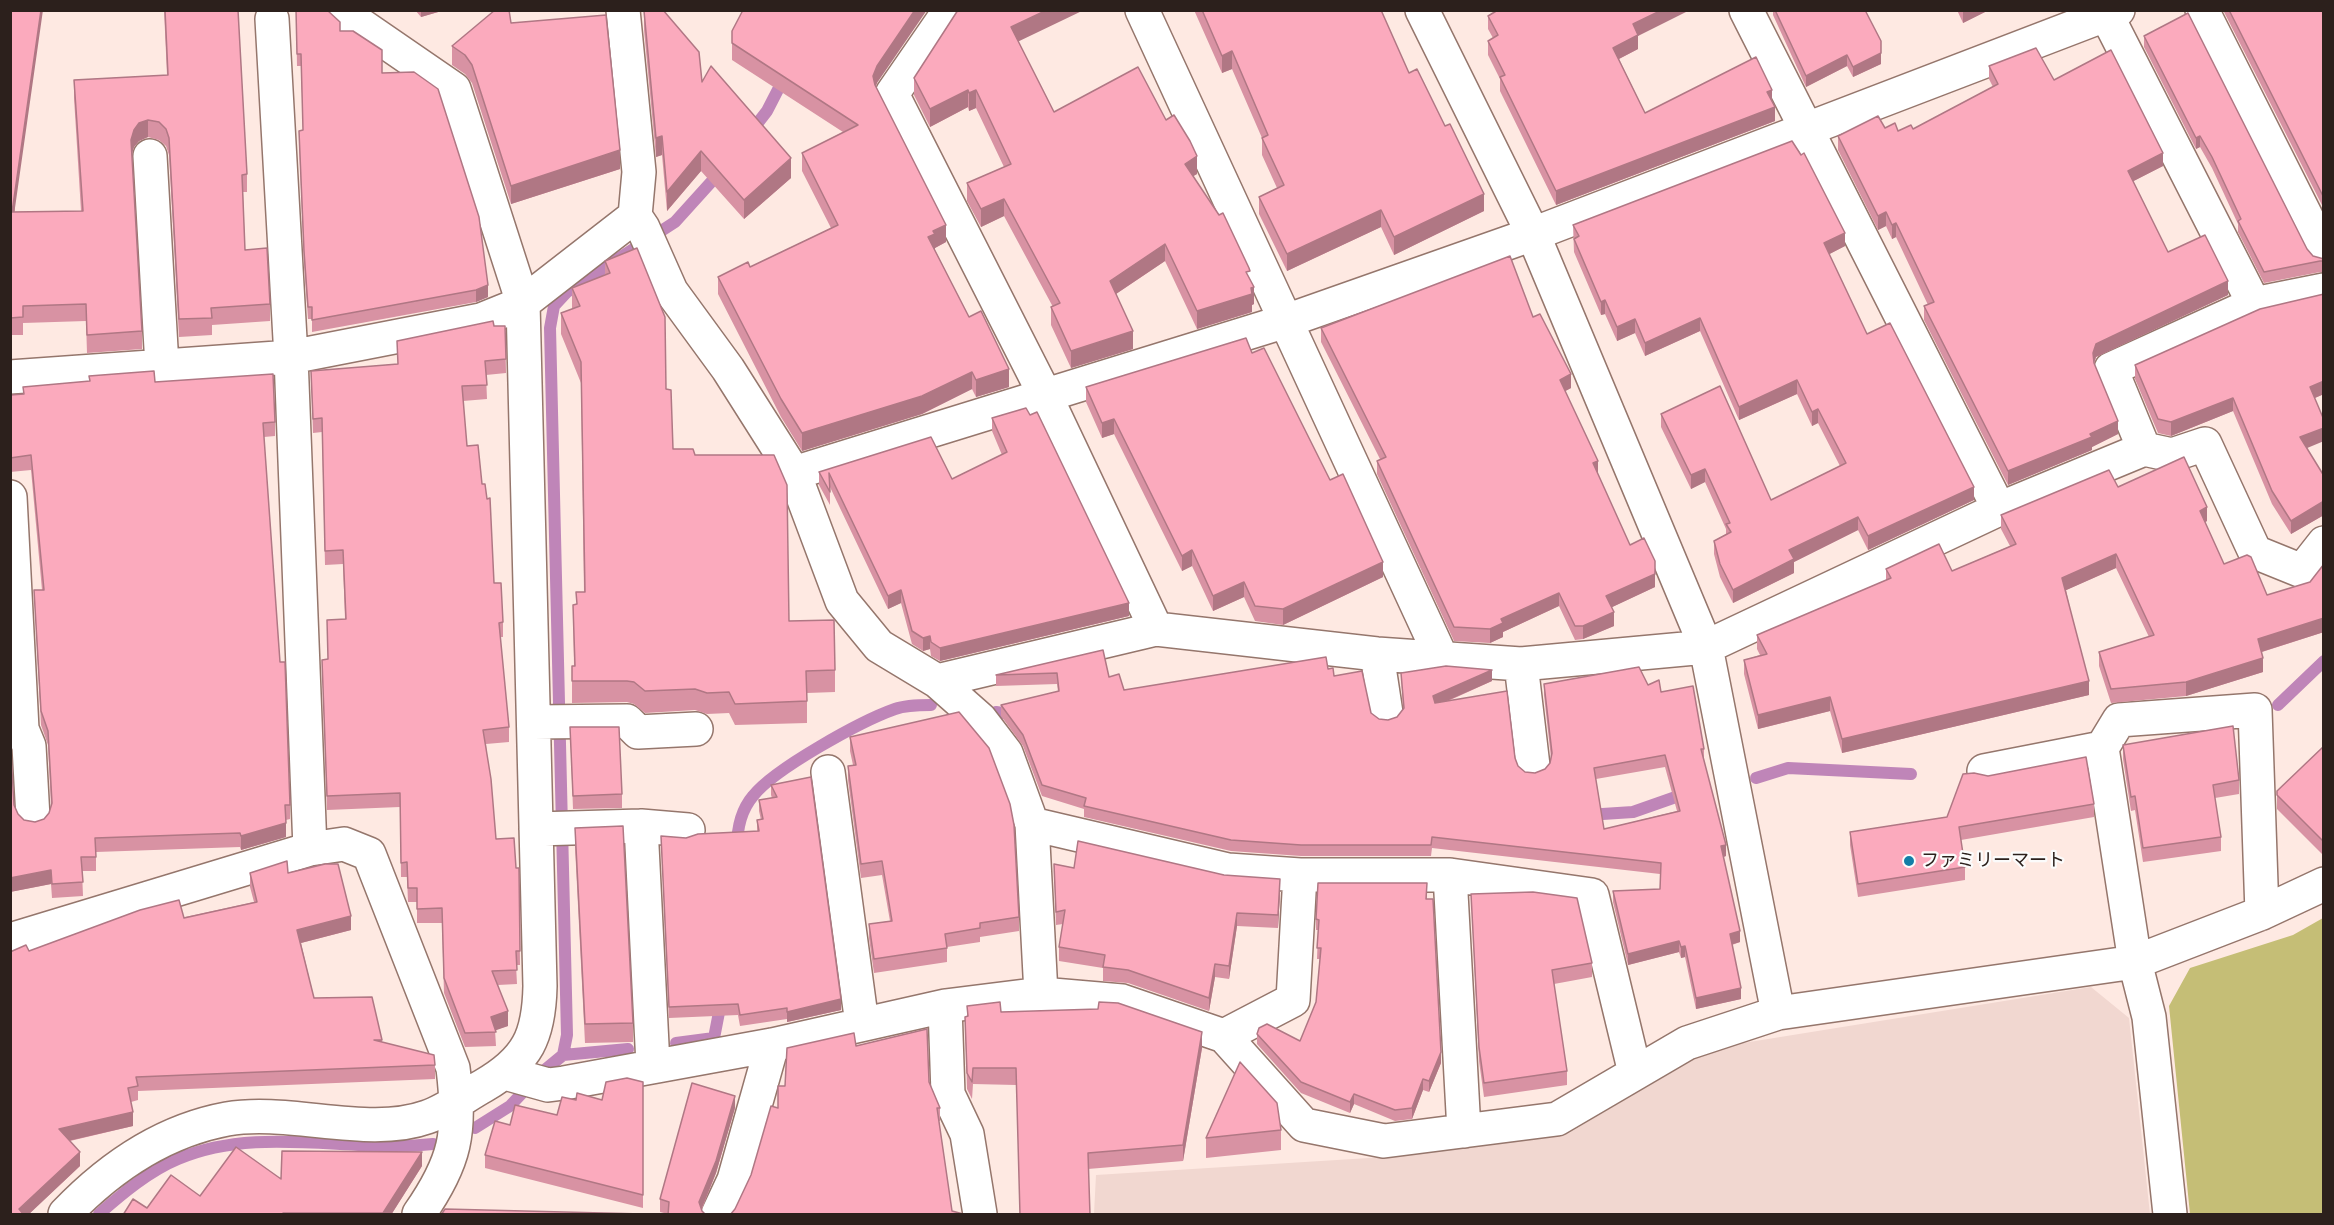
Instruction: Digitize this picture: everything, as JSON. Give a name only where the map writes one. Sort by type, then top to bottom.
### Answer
[{"type":"street","points":[[339,10],[454,88],[523,303],[553,722],[543,828],[539,1011],[525,1078]]},
{"type":"street","points":[[623,10],[645,233],[671,291],[728,369],[794,473],[842,601],[879,646],[937,681],[980,718],[1006,753],[1032,824],[1041,994]]},
{"type":"street","points":[[950,10],[892,94],[1046,397],[1156,629]]},
{"type":"street","points":[[1142,10],[1442,659]]},
{"type":"street","points":[[1422,10],[1533,234],[1706,647],[1778,1013]]},
{"type":"street","points":[[1746,10],[1999,510]]},
{"type":"street","points":[[2202,10],[2324,252]]},
{"type":"street","points":[[794,473],[1286,321],[1533,234],[2109,12],[2254,304]]},
{"type":"street","points":[[272,19],[291,357],[310,849]]},
{"type":"street","points":[[150,156],[162,366]]},
{"type":"street","points":[[10,377],[291,357],[481,320],[523,303],[645,233]]},
{"type":"street","points":[[2144,449],[2111,369],[2254,304],[2324,290]]},
{"type":"street","points":[[937,681],[1156,629],[1377,654],[1521,664],[1706,647],[1999,510],[2144,449],[2172,455],[2205,444],[2255,552],[2302,571],[2324,543]]},
{"type":"street","points":[[10,497],[16,730],[28,746],[33,818]]},
{"type":"street","points":[[1377,654],[1386,713]]},
{"type":"street","points":[[1521,664],[1533,766]]},
{"type":"street","points":[[2170,1215],[2149,1017],[2134,962],[2102,748],[2119,720],[2255,710],[2262,914]]},
{"type":"street","points":[[553,722],[627,721],[638,732],[696,729]]},
{"type":"street","points":[[1984,771],[2102,748]]},
{"type":"street","points":[[828,772],[862,1024]]},
{"type":"street","points":[[1032,824],[1228,870],[1300,875],[1450,875],[1592,895],[1635,1073]]},
{"type":"street","points":[[543,828],[641,826],[688,830]]},
{"type":"street","points":[[641,826],[653,1065]]},
{"type":"street","points":[[10,940],[310,849],[344,844],[369,854],[453,1068],[456,1102],[450,1160],[436,1190],[419,1215]]},
{"type":"street","points":[[1224,1036],[1293,1000],[1300,875]]},
{"type":"street","points":[[1450,875],[1464,1131]]},
{"type":"street","points":[[65,1215],[125,1160],[165,1140],[205,1125],[249,1117],[383,1124],[428,1117],[456,1102],[525,1078],[653,1065],[772,1045],[945,1005],[1041,994],[1122,1001],[1224,1036],[1304,1125],[1384,1141],[1557,1119],[1687,1043],[1778,1013],[2134,962],[2262,914],[2324,884]]},
{"type":"street","points":[[945,1005],[948,1094],[967,1134],[980,1215]]},
{"type":"street","points":[[718,1215],[734,1180],[772,1045]]},
{"type":"shaded area","points":[[2323,918],[2323,1214],[2190,1214],[2169,1006],[2190,968],[2293,935]]},
{"type":"shaded area","points":[[2091,987],[2129,1018],[2150,1214],[1094,1214],[1096,1175],[1385,1157],[1569,1133],[1712,1048]]},
{"type":"building","points":[[10,10],[41,10],[12,212],[83,211],[74,80],[168,75],[165,10],[238,10],[247,174],[242,175],[245,250],[267,248],[270,304],[211,308],[212,318],[179,319],[169,138],[166,129],[159,122],[148,120],[139,123],[131,140],[142,331],[87,335],[86,304],[23,306],[23,317],[10,318]]},
{"type":"building","points":[[296,10],[327,10],[340,22],[340,31],[353,31],[382,50],[382,73],[414,72],[438,89],[479,217],[488,285],[476,290],[312,320],[312,307],[308,307],[304,251],[299,131],[303,130],[301,54],[297,54]]},
{"type":"building","points":[[495,10],[509,10],[511,23],[606,15],[620,150],[511,186],[472,65],[465,55],[452,46]]},
{"type":"building","points":[[663,10],[699,52],[702,82],[711,66],[791,158],[744,200],[701,151],[667,192],[662,136],[656,138],[644,11]]},
{"type":"building","points":[[743,10],[915,10],[877,66],[873,76],[875,85],[946,225],[933,231],[935,234],[928,237],[969,317],[981,311],[1009,369],[976,380],[972,372],[922,396],[802,433],[781,399],[718,277],[748,262],[750,267],[838,225],[802,153],[858,125],[732,43],[732,31]]},
{"type":"building","points":[[958,10],[1047,10],[1011,27],[1054,112],[1138,67],[1166,120],[1174,115],[1190,141],[1197,156],[1185,164],[1219,215],[1223,213],[1249,268],[1250,271],[1246,272],[1254,287],[1251,288],[1252,294],[1197,311],[1165,244],[1110,281],[1133,331],[1071,351],[1051,307],[1060,303],[1004,199],[981,209],[967,183],[1011,164],[976,90],[969,93],[968,90],[930,109],[914,78]]},
{"type":"building","points":[[1202,10],[1381,10],[1409,73],[1417,69],[1445,126],[1450,124],[1484,194],[1394,237],[1381,210],[1287,254],[1259,197],[1284,185],[1262,138],[1268,135],[1232,51],[1222,56]]},
{"type":"building","points":[[1498,10],[1662,10],[1633,24],[1638,35],[1613,48],[1645,113],[1756,57],[1772,90],[1767,92],[1775,107],[1556,191],[1500,77],[1505,75],[1488,41],[1498,35],[1488,16]]},
{"type":"building","points":[[1775,10],[1865,10],[1881,41],[1881,53],[1853,67],[1847,55],[1806,76]]},
{"type":"building","points":[[2229,10],[2324,10],[2324,198]]},
{"type":"building","points":[[2188,13],[2307,249],[2313,256],[2324,259],[2324,261],[2264,272],[2238,221],[2241,219],[2212,157],[2200,136],[2196,138],[2144,36]]},
{"type":"building","points":[[2036,48],[2054,80],[2111,50],[2163,153],[2128,171],[2168,252],[2205,235],[2228,281],[2096,344],[2093,353],[2094,363],[2118,421],[2090,434],[2092,437],[2008,471],[1924,306],[1934,302],[1896,223],[1892,225],[1886,212],[1878,216],[1838,136],[1878,116],[1885,128],[1895,123],[1898,131],[1911,125],[1913,129],[1998,84],[1989,66]]},
{"type":"building","points":[[1792,141],[1801,155],[1804,153],[1845,233],[1824,243],[1867,334],[1890,323],[1974,487],[1868,536],[1858,517],[1789,550],[1794,559],[1733,590],[1720,564],[1714,541],[1731,532],[1726,524],[1730,523],[1705,469],[1691,475],[1661,414],[1720,386],[1771,500],[1846,463],[1818,409],[1812,412],[1797,380],[1739,407],[1700,318],[1645,343],[1635,319],[1617,327],[1605,300],[1601,302],[1574,239],[1579,236],[1573,225]]},
{"type":"building","points":[[637,248],[665,317],[666,389],[671,390],[673,449],[693,449],[695,455],[774,455],[787,485],[789,621],[834,620],[835,670],[806,671],[807,701],[735,704],[729,692],[707,693],[695,689],[645,691],[634,682],[627,681],[572,681],[572,666],[575,666],[573,605],[577,604],[576,592],[585,592],[581,362],[561,313],[580,306],[572,288],[610,273],[605,261]]},
{"type":"building","points":[[1510,256],[1533,317],[1540,314],[1571,374],[1560,380],[1598,461],[1593,463],[1630,545],[1644,538],[1655,561],[1655,574],[1606,596],[1614,612],[1583,626],[1575,626],[1559,593],[1501,619],[1503,623],[1490,629],[1454,627],[1377,461],[1386,457],[1321,328]]},
{"type":"building","points":[[2324,294],[2324,381],[2310,387],[2324,420],[2324,428],[2300,437],[2324,476],[2324,501],[2291,521],[2272,491],[2233,398],[2171,422],[2158,419],[2135,365],[2260,309]]},
{"type":"building","points":[[493,321],[494,326],[505,326],[506,359],[485,361],[487,385],[462,386],[467,446],[478,445],[482,484],[485,484],[487,499],[490,498],[494,583],[501,583],[503,622],[499,623],[509,727],[483,730],[491,779],[496,839],[514,838],[516,868],[519,868],[520,951],[516,951],[517,970],[492,971],[508,1011],[491,1017],[496,1032],[465,1033],[444,978],[442,908],[417,909],[417,888],[408,888],[407,862],[401,863],[400,793],[327,796],[322,660],[328,659],[327,620],[346,619],[343,550],[325,551],[322,418],[313,419],[311,371],[398,364],[397,341]]},
{"type":"building","points":[[1246,338],[1252,353],[1264,348],[1330,480],[1343,474],[1383,562],[1283,609],[1255,606],[1244,582],[1213,596],[1192,550],[1182,556],[1114,419],[1102,423],[1086,387]]},
{"type":"building","points":[[154,371],[155,382],[273,374],[275,422],[263,423],[280,662],[285,662],[290,805],[285,805],[286,823],[241,836],[240,833],[95,838],[96,857],[81,857],[83,882],[52,884],[51,870],[10,878],[10,737],[14,805],[18,814],[24,820],[35,822],[44,819],[52,803],[48,731],[41,711],[34,590],[44,590],[31,455],[10,458],[10,395],[24,394],[23,387],[90,381],[89,376]]},
{"type":"building","points":[[1026,408],[1030,415],[1037,412],[1129,603],[940,648],[931,642],[930,636],[923,638],[912,631],[901,590],[888,596],[829,473],[830,492],[819,472],[931,437],[952,479],[1007,452],[992,418]]},
{"type":"building","points":[[2184,457],[2207,507],[2200,511],[2224,564],[2247,555],[2251,557],[2267,595],[2310,582],[2324,564],[2324,618],[2258,639],[2263,658],[2186,682],[2111,689],[2099,652],[2154,635],[2116,554],[2062,578],[2089,681],[1842,739],[1830,697],[1758,715],[1744,660],[1767,654],[1757,635],[1891,578],[1886,569],[1939,544],[1952,571],[2016,544],[2001,515],[2109,470],[2118,487]]},
{"type":"building","points":[[1103,650],[1109,677],[1119,674],[1124,690],[1326,657],[1328,669],[1333,668],[1334,676],[1362,671],[1371,713],[1379,719],[1388,720],[1397,717],[1404,708],[1401,673],[1446,666],[1492,670],[1433,696],[1435,703],[1507,691],[1515,758],[1518,766],[1525,772],[1535,773],[1545,769],[1550,763],[1552,753],[1544,684],[1639,667],[1648,685],[1659,680],[1661,692],[1693,686],[1704,749],[1701,749],[1726,845],[1721,846],[1740,931],[1730,934],[1741,988],[1696,998],[1685,946],[1681,947],[1679,941],[1628,954],[1613,891],[1660,889],[1661,863],[1432,837],[1431,845],[1301,845],[1231,840],[1084,806],[1086,798],[1042,785],[1023,735],[1001,705],[1059,691],[1057,673],[996,675]],"holes":[[[1665,755],[1680,811],[1604,829],[1594,768]]]},
{"type":"building","points":[[959,712],[989,748],[1010,804],[1014,825],[1019,917],[980,923],[980,928],[945,934],[947,948],[874,959],[869,924],[892,921],[882,861],[861,864],[848,766],[856,765],[850,737]]},
{"type":"building","points":[[2233,726],[2239,780],[2213,785],[2221,837],[2143,848],[2135,796],[2131,797],[2123,745]]},
{"type":"building","points":[[570,727],[619,727],[622,794],[573,796]]},
{"type":"building","points":[[2324,746],[2324,839],[2322,840],[2277,795],[2277,791]]},
{"type":"building","points":[[2086,757],[2094,804],[1959,827],[1965,867],[1858,884],[1850,832],[1947,817],[1963,774],[1974,773],[1988,776]]},
{"type":"building","points":[[811,777],[841,999],[787,1012],[787,1008],[740,1015],[738,1004],[669,1007],[661,836],[686,838],[698,834],[759,831],[757,820],[763,819],[759,800],[777,797],[771,785]]},
{"type":"building","points":[[623,826],[633,1023],[585,1024],[575,828]]},
{"type":"building","points":[[1078,841],[1224,875],[1280,879],[1278,915],[1237,913],[1229,966],[1215,964],[1209,998],[1128,970],[1103,967],[1105,955],[1059,947],[1065,910],[1056,912],[1054,864],[1074,868]]},
{"type":"building","points":[[287,861],[288,873],[325,864],[338,864],[351,916],[297,930],[314,998],[372,997],[382,1040],[374,1040],[434,1055],[435,1065],[136,1077],[138,1086],[128,1088],[133,1112],[59,1129],[80,1152],[19,1209],[24,1215],[10,1215],[10,952],[26,945],[29,951],[140,910],[179,900],[184,918],[257,902],[250,873]]},
{"type":"building","points":[[1318,883],[1427,883],[1426,899],[1433,899],[1441,1052],[1429,1081],[1423,1079],[1412,1108],[1395,1110],[1354,1094],[1350,1102],[1301,1082],[1257,1034],[1259,1028],[1267,1024],[1300,1041],[1316,1002],[1321,948],[1317,948]]},
{"type":"building","points":[[1533,892],[1577,898],[1592,963],[1552,970],[1567,1071],[1484,1083],[1479,1047],[1471,894]]},
{"type":"building","points":[[1000,1002],[1001,1012],[1098,1009],[1099,1002],[1118,1003],[1202,1032],[1183,1145],[1088,1153],[1090,1215],[1020,1215],[1016,1068],[973,1068],[972,1082],[967,1073],[965,1017],[968,1016],[967,1006]]},
{"type":"building","points":[[927,1029],[929,1082],[940,1108],[937,1108],[952,1211],[967,1215],[730,1215],[751,1175],[771,1106],[778,1108],[778,1086],[785,1086],[787,1048],[854,1033],[856,1046]]},
{"type":"building","points":[[1240,1062],[1277,1103],[1281,1130],[1206,1138]]},
{"type":"building","points":[[627,1078],[643,1082],[643,1195],[485,1155],[495,1121],[510,1125],[515,1105],[557,1115],[562,1097],[576,1100],[577,1093],[602,1100],[606,1082]]},
{"type":"building","points":[[692,1083],[735,1096],[716,1161],[699,1202],[706,1215],[668,1215],[669,1202],[660,1199]]},
{"type":"building","points":[[236,1147],[281,1179],[282,1151],[422,1152],[383,1213],[123,1215],[133,1199],[147,1208],[171,1175],[200,1196]]},
{"type":"building","points":[[445,1209],[643,1214],[643,1215],[441,1215]]},
{"type":"waterway","points":[[750,133],[767,111],[785,76]]},
{"type":"waterway","points":[[475,1128],[510,1106],[540,1074],[563,1055],[567,1035],[550,328],[554,306],[567,292],[675,222],[722,170]]},
{"type":"waterway","points":[[2278,705],[2324,661]]},
{"type":"waterway","points":[[737,848],[739,827],[745,807],[753,796],[779,773],[819,747],[880,715],[904,707],[931,705]]},
{"type":"waterway","points":[[996,712],[1016,715]]},
{"type":"waterway","points":[[1756,778],[1788,768],[1911,774]]},
{"type":"waterway","points":[[1587,815],[1633,812],[1690,792]]},
{"type":"waterway","points":[[676,1043],[714,1038],[721,1002]]},
{"type":"waterway","points":[[563,1055],[628,1049]]},
{"type":"waterway","points":[[99,1214],[146,1176],[178,1159],[208,1149],[271,1142],[401,1146],[433,1144]]},
{"type":"place","name":"ファミリーマート","points":[[1909,861]]}]
